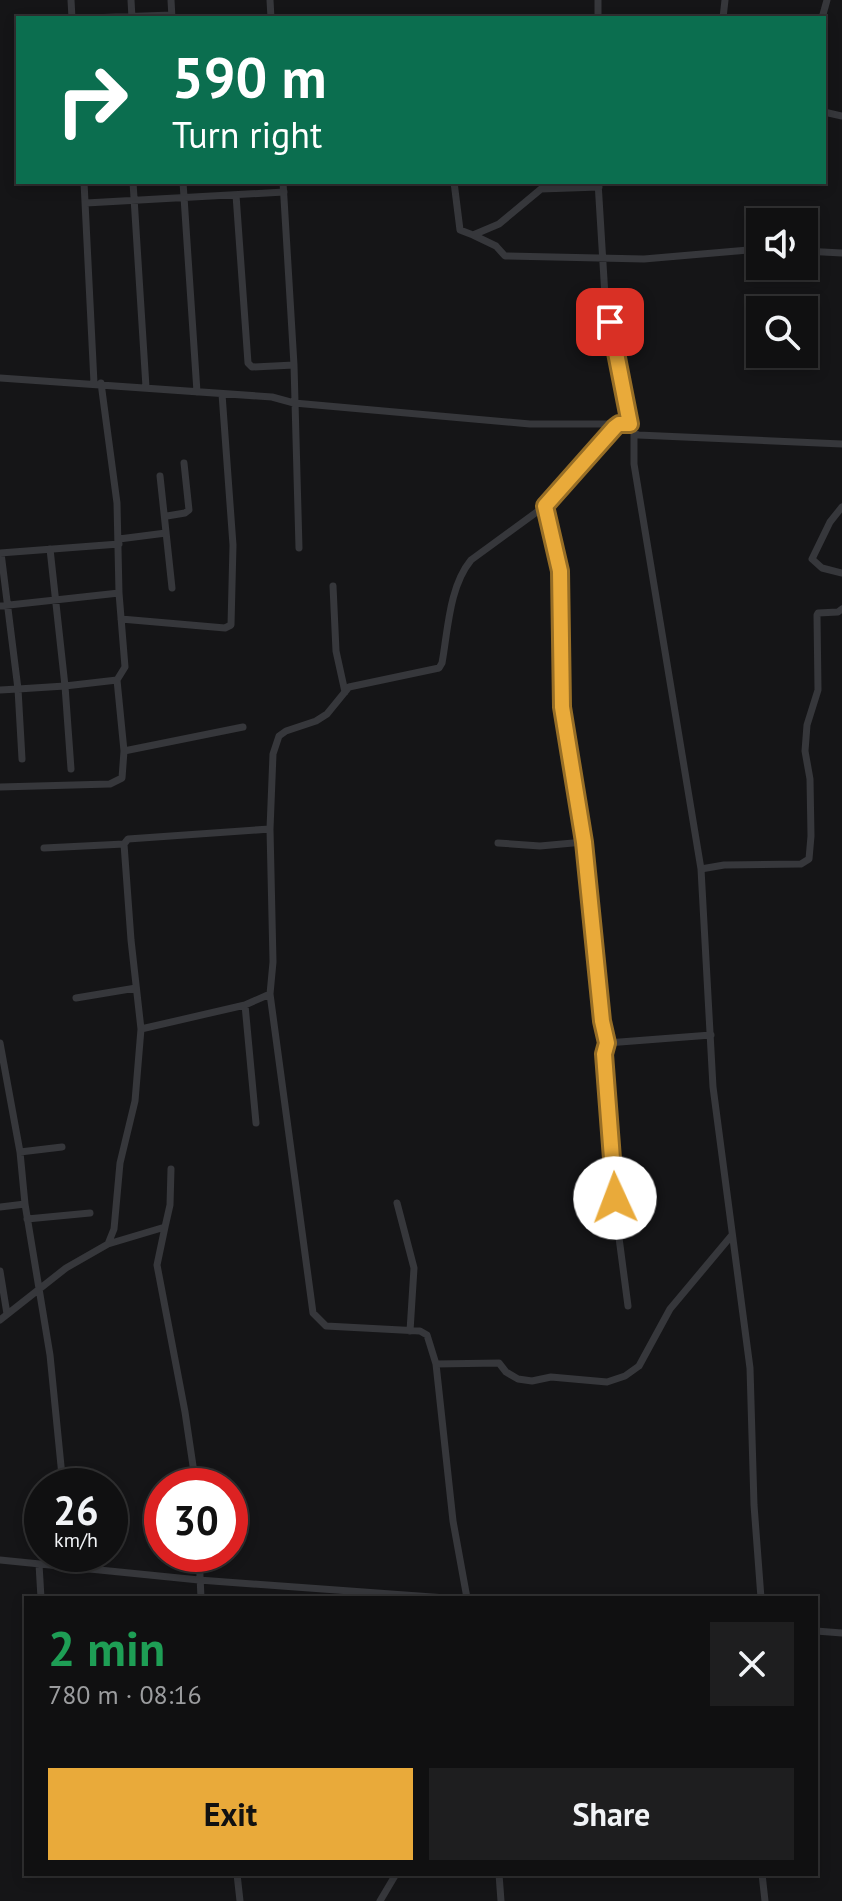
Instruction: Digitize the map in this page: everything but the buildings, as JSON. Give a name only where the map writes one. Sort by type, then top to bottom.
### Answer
[{"type":"street","points":[[0,787],[110,784],[123,775],[124,751],[117,680],[125,667],[117,503],[98,383],[84,184]]},
{"type":"street","points":[[133,184],[146,387]]},
{"type":"street","points":[[183,184],[197,392]]},
{"type":"street","points":[[283,184],[294,365],[299,548]]},
{"type":"street","points":[[454,184],[460,230],[496,246],[505,256],[602,260],[746,251]]},
{"type":"street","points":[[473,235],[499,224],[536,186],[599,185],[605,296],[632,428],[634,464],[701,869],[713,1087],[750,1368],[754,1505],[761,1596]]},
{"type":"street","points":[[86,203],[284,192]]},
{"type":"street","points":[[236,195],[246,358],[252,367],[294,365]]},
{"type":"street","points":[[818,252],[842,253]]},
{"type":"street","points":[[0,378],[272,397],[294,403],[530,424],[619,424],[632,428],[638,435],[673,438],[842,444]]},
{"type":"street","points":[[121,619],[225,628],[231,625],[233,545],[222,394]]},
{"type":"street","points":[[467,1596],[453,1521],[436,1364],[427,1335],[420,1331],[326,1326],[313,1313],[270,994],[273,962],[270,829],[273,754],[279,736],[327,714],[349,687],[439,668],[456,584],[463,570],[471,560],[545,506],[619,424]]},
{"type":"street","points":[[167,516],[189,510],[184,463]]},
{"type":"street","points":[[160,476],[167,516],[172,588]]},
{"type":"street","points":[[545,506],[560,571],[562,707],[584,842],[602,1021],[607,1043],[604,1054],[616,1215],[628,1306]]},
{"type":"street","points":[[842,507],[830,522],[812,559],[822,568],[842,573]]},
{"type":"street","points":[[22,759],[18,689],[4,606],[0,553],[166,533]]},
{"type":"street","points":[[50,549],[71,769]]},
{"type":"street","points":[[333,586],[336,651],[345,692]]},
{"type":"street","points":[[4,606],[119,593]]},
{"type":"street","points":[[701,869],[724,865],[801,864],[809,859],[810,779],[805,751],[807,725],[818,690],[817,615],[842,609]]},
{"type":"street","points":[[0,690],[117,680]]},
{"type":"street","points":[[124,751],[243,727]]},
{"type":"street","points":[[108,1244],[114,1229],[120,1163],[135,1101],[141,1029],[124,844],[128,839],[270,829]]},
{"type":"street","points":[[498,843],[540,846],[584,842]]},
{"type":"street","points":[[44,848],[124,844]]},
{"type":"street","points":[[76,998],[136,988]]},
{"type":"street","points":[[141,1029],[245,1005],[270,994]]},
{"type":"street","points":[[245,1005],[256,1123]]},
{"type":"street","points":[[607,1043],[711,1035]]},
{"type":"street","points":[[0,1043],[20,1152],[27,1219],[50,1355],[61,1468]]},
{"type":"street","points":[[20,1152],[62,1147]]},
{"type":"street","points":[[171,1169],[170,1205],[157,1265],[193,1468]]},
{"type":"street","points":[[397,1203],[414,1268],[410,1331]]},
{"type":"street","points":[[0,1207],[25,1204]]},
{"type":"street","points":[[27,1219],[90,1213]]},
{"type":"street","points":[[3,1317],[66,1268],[108,1244],[165,1227]]},
{"type":"street","points":[[436,1364],[499,1363],[518,1379],[532,1381],[551,1377],[607,1382],[625,1376],[639,1366],[670,1309],[732,1235]]},
{"type":"street","points":[[0,1271],[3,1317]]},
{"type":"street","points":[[0,1560],[24,1562]]},
{"type":"street","points":[[39,1572],[41,1596]]},
{"type":"street","points":[[122,1572],[419,1596]]},
{"type":"street","points":[[199,1572],[201,1596]]},
{"type":"street","points":[[818,1631],[842,1633]]},
{"type":"street","points":[[237,1876],[240,1901]]},
{"type":"street","points":[[380,1901],[395,1876]]},
{"type":"street","points":[[499,1876],[501,1901]]},
{"type":"street","points":[[762,1876],[765,1901]]},
{"type":"route","points":[[610,322],[630,424],[615,427],[545,506],[560,571],[562,707],[584,842],[602,1021],[607,1043],[604,1054],[615,1198]]}]
